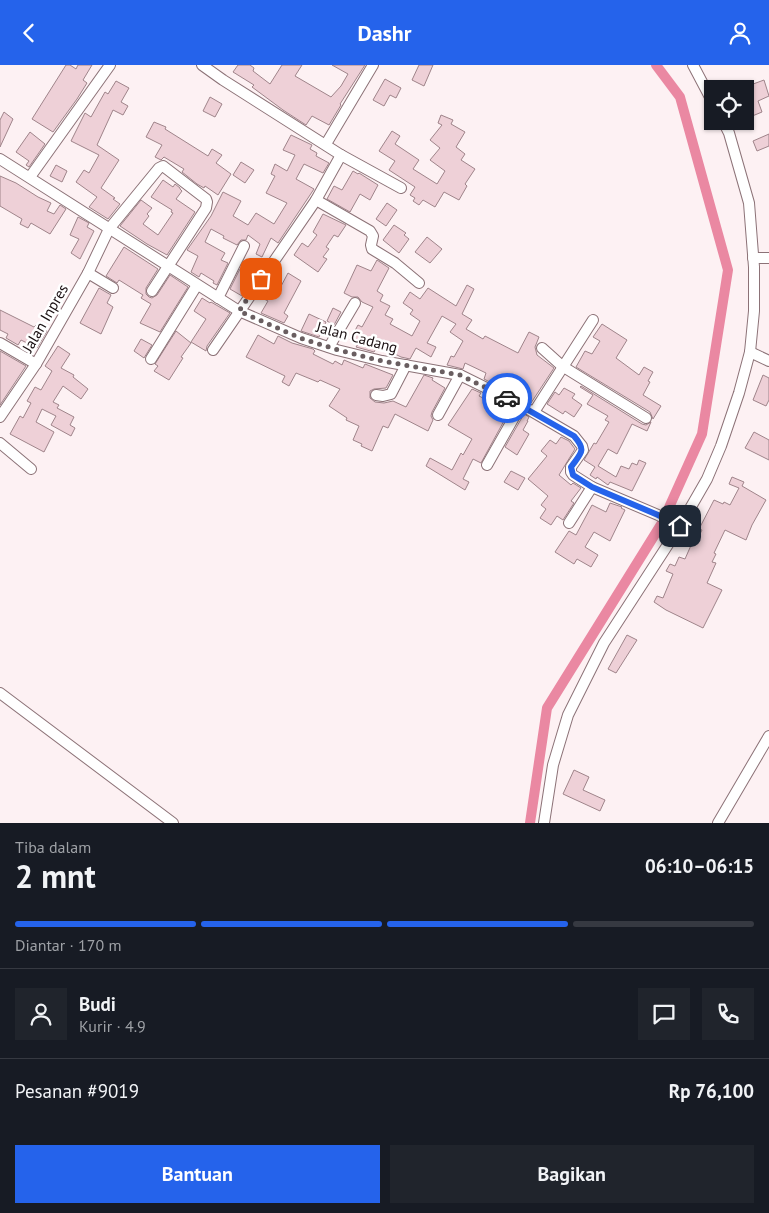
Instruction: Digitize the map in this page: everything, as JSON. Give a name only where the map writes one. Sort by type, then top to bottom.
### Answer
[{"type":"street","points":[[30,177],[110,65]]},
{"type":"street","points":[[202,65],[342,155],[401,188]]},
{"type":"street","points":[[326,144],[373,65]]},
{"type":"street","points":[[693,65],[704,86]]},
{"type":"street","points":[[544,823],[553,765],[568,715],[604,643],[676,524],[707,479],[721,446],[739,393],[750,352],[754,311],[754,259],[749,203],[726,130]]},
{"type":"street","points":[[213,350],[316,200],[342,155]]},
{"type":"street","name":"Jalan Cadang","points":[[0,159],[109,229],[168,264],[196,285],[239,311],[300,338],[329,347],[382,361],[460,375],[534,412],[574,436],[582,446],[582,450],[571,467],[573,475],[592,487],[676,524]]},
{"type":"street","name":"Jalan Inpres","points":[[0,417],[36,364],[88,273],[109,229],[159,168],[165,167],[206,199],[207,202],[206,207],[168,264]]},
{"type":"street","points":[[316,200],[370,231],[373,236],[372,249],[395,263],[419,283]]},
{"type":"street","points":[[218,298],[244,246]]},
{"type":"street","points":[[754,259],[769,258]]},
{"type":"street","points":[[152,291],[168,264]]},
{"type":"street","points":[[88,273],[113,288]]},
{"type":"street","points":[[151,359],[196,285]]},
{"type":"street","points":[[329,347],[355,303]]},
{"type":"street","points":[[534,412],[593,320]]},
{"type":"street","points":[[0,343],[36,364]]},
{"type":"street","points":[[542,348],[562,367],[646,418]]},
{"type":"street","points":[[750,352],[769,361]]},
{"type":"street","points":[[376,395],[384,396],[391,394],[406,365]]},
{"type":"street","points":[[438,415],[460,375]]},
{"type":"street","points":[[486,465],[521,405]]},
{"type":"street","points":[[0,443],[31,469]]},
{"type":"street","points":[[569,523],[592,487]]},
{"type":"street","points":[[0,693],[173,823]]},
{"type":"street","points":[[718,823],[769,736]]},
{"type":"building","points":[[66,65],[76,69],[78,65],[92,65],[83,80],[87,83],[53,132],[32,119]]},
{"type":"building","points":[[238,65],[250,65],[254,68],[253,71],[270,84],[282,65],[302,65],[295,76],[331,97],[341,86],[348,74],[332,65],[365,65],[329,125],[312,116],[306,125],[252,87],[254,85],[233,72]]},
{"type":"building","points":[[419,65],[433,65],[424,86],[412,80]]},
{"type":"building","points":[[385,79],[401,88],[396,98],[390,95],[384,106],[373,100]]},
{"type":"building","points":[[764,80],[769,96],[758,101],[762,112],[754,115],[754,84]]},
{"type":"building","points":[[116,81],[129,88],[121,102],[128,106],[123,115],[113,110],[97,145],[119,160],[101,188],[120,204],[108,219],[89,207],[97,197],[76,182],[84,170],[89,173],[99,155],[71,141],[85,113],[91,117],[105,92],[108,94]]},
{"type":"building","points":[[210,97],[222,104],[215,117],[203,111]]},
{"type":"building","points":[[4,112],[13,119],[0,147],[0,120]]},
{"type":"building","points":[[441,115],[453,120],[451,124],[465,132],[456,147],[465,154],[461,160],[475,169],[465,184],[467,186],[459,200],[444,192],[435,207],[423,200],[419,205],[413,201],[415,198],[410,195],[415,187],[389,170],[395,161],[379,151],[392,131],[400,136],[395,144],[419,160],[413,169],[437,184],[445,171],[430,160],[440,148],[430,140],[442,125],[438,123]]},
{"type":"building","points":[[154,122],[166,127],[165,129],[208,156],[212,149],[222,155],[216,163],[231,174],[218,195],[205,186],[204,188],[197,184],[182,172],[184,169],[164,157],[161,160],[155,157],[162,145],[146,137]]},
{"type":"building","points":[[30,132],[45,144],[29,167],[26,165],[29,161],[16,152]]},
{"type":"building","points":[[769,134],[769,146],[757,151],[753,141]]},
{"type":"building","points":[[291,135],[312,145],[310,149],[317,153],[316,156],[329,163],[323,173],[304,164],[296,179],[314,189],[278,243],[271,238],[262,257],[256,254],[260,244],[248,235],[246,240],[241,240],[237,245],[211,229],[205,242],[225,253],[221,260],[228,263],[217,285],[201,273],[199,277],[191,272],[198,256],[187,250],[211,216],[223,192],[241,201],[233,216],[248,225],[256,213],[274,224],[287,203],[266,193],[275,176],[271,174],[275,164],[287,171],[295,155],[283,150]]},
{"type":"building","points":[[241,162],[254,170],[245,183],[233,175]]},
{"type":"building","points":[[56,165],[67,171],[62,182],[50,176]]},
{"type":"building","points":[[353,171],[378,185],[370,200],[360,194],[350,212],[327,199],[334,186],[342,190]]},
{"type":"building","points":[[0,176],[51,203],[47,211],[54,214],[60,205],[66,209],[50,234],[31,223],[28,228],[20,224],[22,219],[0,206]]},
{"type":"building","points":[[163,180],[173,187],[175,184],[180,188],[182,191],[176,199],[195,212],[167,255],[120,226],[141,200],[152,208],[143,224],[158,235],[173,213],[171,212],[172,210],[151,197]]},
{"type":"building","points":[[387,203],[397,210],[386,226],[376,219]]},
{"type":"building","points":[[323,214],[346,225],[338,237],[334,235],[326,247],[329,249],[323,257],[327,259],[318,272],[294,255],[302,243],[308,247],[317,235],[313,232]]},
{"type":"building","points":[[78,217],[89,223],[87,227],[94,231],[80,259],[71,253],[79,239],[70,235]]},
{"type":"building","points":[[394,225],[406,233],[404,235],[409,239],[399,253],[383,240]]},
{"type":"building","points":[[427,237],[442,249],[430,263],[415,252]]},
{"type":"building","points":[[124,247],[158,269],[146,288],[146,294],[149,297],[152,298],[157,295],[170,275],[188,287],[160,332],[140,323],[151,304],[141,298],[143,295],[119,280],[117,283],[106,276]]},
{"type":"building","points":[[377,260],[389,268],[377,291],[383,295],[380,301],[390,306],[385,315],[393,319],[390,324],[412,336],[420,321],[410,314],[413,310],[403,303],[410,292],[420,299],[428,288],[456,306],[467,285],[474,289],[462,314],[472,320],[466,329],[483,339],[485,336],[518,353],[529,332],[539,337],[535,347],[537,355],[554,368],[531,403],[484,379],[486,373],[465,363],[463,369],[447,365],[451,356],[454,357],[463,341],[450,332],[456,324],[442,316],[427,343],[436,347],[431,357],[416,348],[410,359],[393,353],[392,355],[377,347],[374,352],[356,347],[358,344],[350,340],[358,325],[362,327],[373,307],[362,302],[358,297],[352,297],[344,293],[357,265],[371,271]]},
{"type":"building","points":[[245,264],[258,272],[242,296],[230,289],[240,269]]},
{"type":"building","points":[[288,273],[301,281],[284,313],[288,316],[284,323],[261,313],[268,301],[262,298],[269,285],[279,290]]},
{"type":"building","points":[[99,288],[111,295],[107,303],[113,307],[101,334],[80,323]]},
{"type":"building","points":[[202,298],[230,313],[207,346],[206,351],[191,342],[206,319],[194,311]]},
{"type":"building","points":[[333,308],[341,312],[334,325],[327,321]]},
{"type":"building","points":[[0,310],[34,327],[36,325],[47,331],[37,348],[21,340],[18,345],[6,338],[8,334],[0,330]]},
{"type":"building","points":[[309,314],[326,322],[319,337],[301,331]]},
{"type":"building","points":[[602,324],[627,340],[616,358],[639,375],[644,367],[653,372],[643,395],[661,406],[653,419],[650,412],[576,367],[585,351],[592,354],[600,341],[593,337]]},
{"type":"building","points":[[176,331],[191,343],[169,380],[154,371],[158,366],[155,364]]},
{"type":"building","points":[[258,335],[274,344],[278,336],[292,343],[313,349],[315,351],[313,354],[333,364],[335,361],[342,365],[344,360],[363,368],[365,364],[393,375],[386,388],[370,391],[370,398],[375,402],[393,401],[406,407],[424,375],[433,378],[432,380],[445,388],[432,412],[433,420],[428,431],[395,414],[388,428],[383,426],[372,451],[361,446],[362,444],[353,440],[359,426],[346,420],[347,418],[329,406],[340,389],[320,380],[318,382],[296,373],[289,386],[282,382],[285,376],[246,357]]},
{"type":"building","points":[[141,339],[152,345],[144,358],[134,351]]},
{"type":"building","points":[[58,346],[70,354],[61,368],[74,375],[73,377],[88,389],[81,399],[63,386],[53,402],[59,405],[57,408],[74,417],[70,425],[75,428],[71,436],[51,425],[56,416],[42,409],[36,422],[54,432],[44,452],[10,434],[20,416],[23,418],[31,403],[27,401],[35,387],[41,390],[52,371],[45,366]]},
{"type":"building","points":[[0,351],[26,366],[0,405]]},
{"type":"building","points":[[763,375],[769,378],[769,400],[766,406],[753,400]]},
{"type":"building","points":[[581,386],[642,424],[646,425],[651,422],[647,431],[632,424],[617,454],[608,449],[598,466],[616,477],[621,466],[629,469],[632,463],[637,465],[639,460],[646,463],[632,491],[610,482],[608,485],[597,477],[596,479],[590,475],[595,467],[584,460],[609,422],[605,420],[608,416],[587,404],[593,395]]},
{"type":"building","points":[[564,388],[575,394],[572,398],[582,405],[574,417],[565,411],[563,414],[547,404],[555,392],[559,395]]},
{"type":"building","points":[[472,389],[481,393],[479,396],[499,406],[501,403],[511,408],[481,463],[473,459],[463,479],[469,482],[465,490],[426,466],[430,458],[452,470],[461,453],[463,455],[472,439],[448,425]]},
{"type":"building","points":[[524,414],[529,417],[523,430],[529,434],[517,455],[505,447]]},
{"type":"building","points":[[754,432],[769,440],[769,460],[745,448]]},
{"type":"building","points":[[561,437],[569,441],[575,449],[559,475],[571,485],[573,483],[581,488],[571,501],[574,503],[563,520],[557,516],[551,525],[540,518],[546,509],[541,505],[548,496],[528,479],[547,456],[541,451],[550,440],[556,444]]},
{"type":"building","points":[[511,471],[525,478],[518,490],[504,482]]},
{"type":"building","points":[[732,477],[744,482],[742,486],[766,500],[746,540],[725,530],[714,553],[716,554],[712,562],[716,563],[707,583],[722,590],[703,628],[654,602],[657,596],[663,598],[673,574],[666,571],[670,564],[675,566],[679,557],[685,559],[692,543],[695,544],[702,530],[699,529],[714,500],[730,505],[739,488],[729,484]]},
{"type":"building","points":[[610,503],[625,510],[610,541],[594,532],[585,547],[598,555],[591,567],[577,559],[574,564],[555,552],[569,531],[576,535],[592,505],[606,512]]},
{"type":"building","points":[[627,635],[637,640],[616,673],[608,669]]},
{"type":"building","points":[[574,770],[589,777],[583,790],[605,800],[600,811],[563,794]]},
{"type":"waterway","points":[[530,823],[547,708],[662,523],[702,434],[728,270],[680,97],[656,65]]},
{"type":"way so far","points":[[261,279],[239,311],[300,338],[338,350],[382,361],[460,375],[507,398]]},
{"type":"route","points":[[507,398],[574,436],[580,442],[582,450],[571,467],[573,475],[592,487],[680,526]]}]
